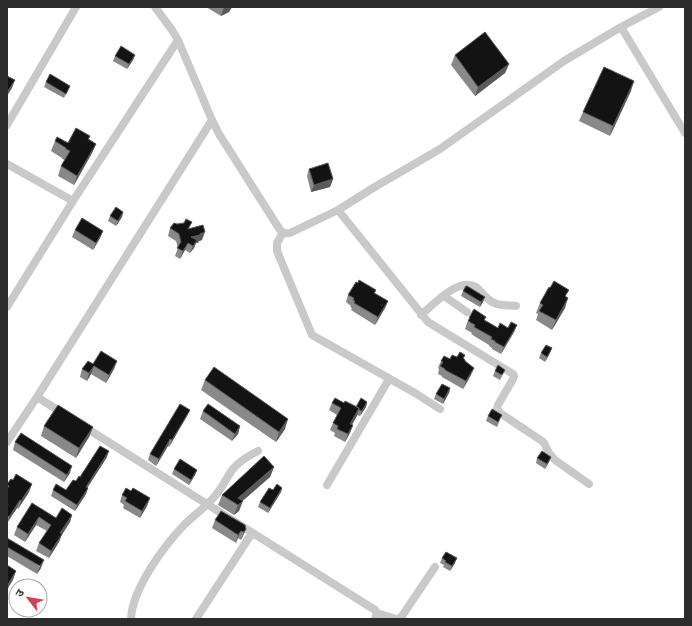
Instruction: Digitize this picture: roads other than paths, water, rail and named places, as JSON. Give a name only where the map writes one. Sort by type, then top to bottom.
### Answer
[{"type":"street","points":[[7,125],[76,7]]},
{"type":"street","points":[[155,7],[178,40],[212,120],[276,223],[283,232],[287,234],[338,210],[440,149],[564,61],[621,27],[659,7]]},
{"type":"street","points":[[621,27],[685,133]]},
{"type":"street","points":[[7,307],[73,201],[178,40]]},
{"type":"street","points":[[7,442],[212,120]]},
{"type":"street","points":[[7,164],[73,201]]},
{"type":"street","points":[[338,210],[428,322],[513,374],[513,379],[498,405],[498,411],[542,441],[555,460],[589,484]]},
{"type":"street","points":[[283,232],[277,243],[277,251],[312,335],[440,409]]},
{"type":"street","points":[[422,315],[456,287],[465,284],[477,288],[487,299],[498,305],[516,306]]},
{"type":"street","points":[[444,296],[467,312]]},
{"type":"street","points":[[327,484],[390,379]]},
{"type":"street","points":[[37,397],[374,610],[376,616],[396,619],[401,618],[435,567]]},
{"type":"street","points":[[131,619],[133,606],[139,590],[170,540],[185,524],[208,504],[219,491],[232,470],[243,459],[258,450]]},
{"type":"street","points":[[196,619],[252,533]]}]
